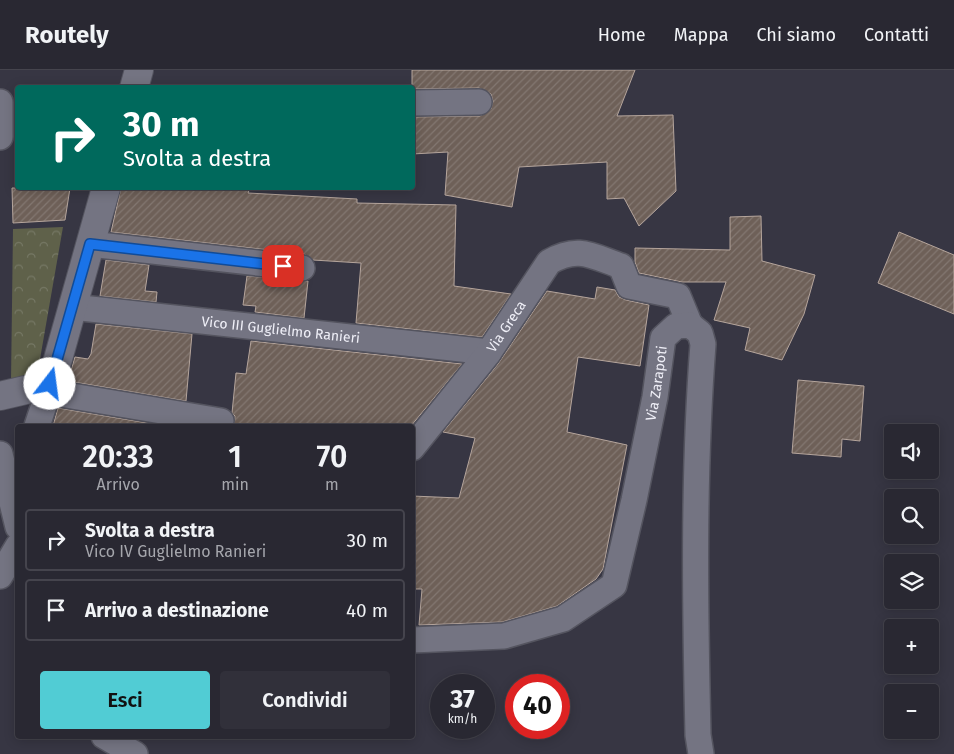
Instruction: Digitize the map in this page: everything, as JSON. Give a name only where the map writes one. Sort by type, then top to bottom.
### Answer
[{"type":"street","points":[[0,102],[0,137]]},
{"type":"street","points":[[415,103],[479,102]]},
{"type":"street","points":[[38,424],[105,190]]},
{"type":"street","points":[[90,244],[302,268]]},
{"type":"street","name":"Via Greca","points":[[415,444],[490,352],[549,262],[565,253],[585,253],[621,266],[629,286],[678,296],[690,325]]},
{"type":"street","name":"Vico III Guglielmo Ranieri","points":[[72,307],[490,352]]},
{"type":"street","points":[[690,325],[700,333],[703,344],[698,416],[695,597],[698,735],[701,754]]},
{"type":"street","name":"Via Zarapoti","points":[[415,640],[504,636],[563,618],[614,585],[640,472],[663,338],[676,326],[690,325]]},
{"type":"street","points":[[0,396],[49,388],[221,421]]},
{"type":"street","points":[[0,454],[15,515]]},
{"type":"street","points":[[0,502],[15,529]]},
{"type":"street","points":[[0,576],[15,551]]},
{"type":"street","points":[[109,739],[135,754]]},
{"type":"green space","points":[[63,227],[36,382],[11,382],[13,229]]},
{"type":"building","points":[[412,70],[635,70],[617,116],[673,115],[676,191],[639,226],[624,198],[607,199],[607,162],[519,167],[512,207],[445,195],[448,152],[415,154],[415,117],[480,116],[491,109],[493,101],[491,94],[479,88],[415,89],[415,85],[412,85]]},
{"type":"building","points":[[12,188],[15,188],[15,190],[70,190],[65,220],[13,223]]},
{"type":"building","points":[[121,190],[249,190],[248,193],[357,199],[357,203],[456,205],[454,286],[511,294],[482,337],[356,323],[361,263],[313,260],[304,254],[111,232]]},
{"type":"building","points":[[761,216],[762,261],[815,275],[804,314],[782,360],[745,350],[750,328],[714,320],[726,282],[682,282],[639,273],[635,262],[635,248],[730,250],[730,217]]},
{"type":"building","points":[[899,232],[954,255],[954,314],[878,283]]},
{"type":"building","points":[[106,260],[149,265],[145,291],[157,292],[156,302],[100,296]]},
{"type":"building","points":[[247,276],[308,281],[304,318],[255,312],[256,306],[243,305]]},
{"type":"building","points":[[597,287],[615,290],[619,297],[649,305],[640,366],[578,357],[567,432],[627,445],[603,569],[596,579],[557,606],[502,622],[419,625],[422,589],[415,589],[415,496],[459,498],[475,438],[443,432],[498,364],[547,291],[595,299]]},
{"type":"building","points":[[96,324],[192,334],[186,401],[68,381],[75,357],[88,359],[91,354]]},
{"type":"building","points":[[251,341],[462,364],[413,424],[234,424],[235,416],[232,413],[236,373],[246,374]]},
{"type":"building","points":[[798,380],[864,386],[860,441],[842,439],[841,457],[792,453]]},
{"type":"building","points":[[58,408],[153,424],[54,424]]},
{"type":"route","points":[[50,384],[90,244],[283,266]]}]
